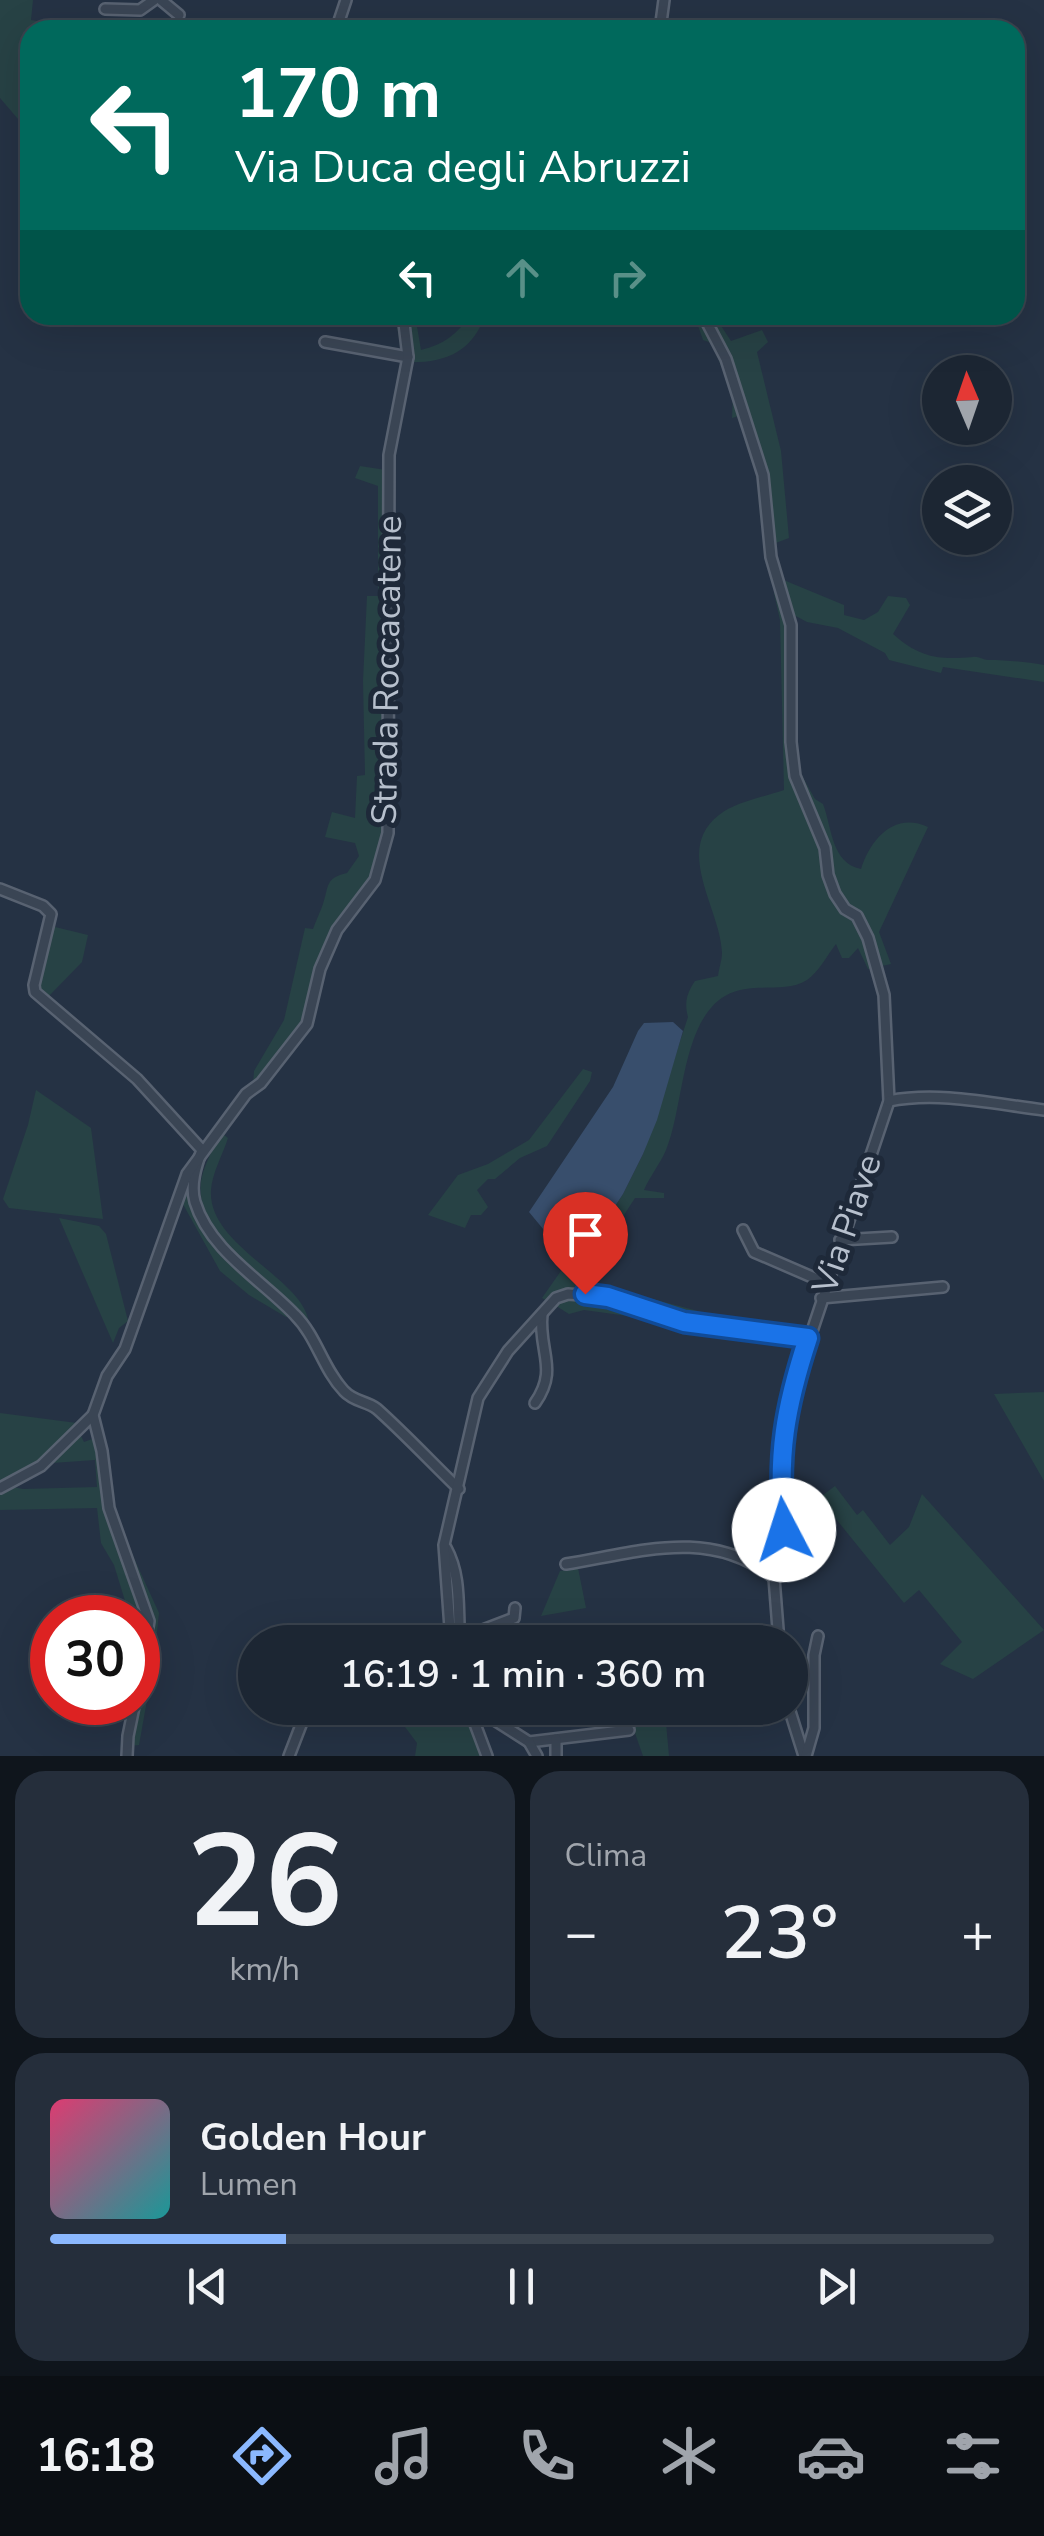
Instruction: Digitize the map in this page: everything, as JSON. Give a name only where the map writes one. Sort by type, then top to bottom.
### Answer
[{"type":"street","points":[[106,9],[140,10],[158,0],[179,14]]},
{"type":"street","name":"Strada Roccacatene","points":[[0,1488],[41,1466],[93,1415],[107,1376],[125,1348],[177,1197],[202,1150],[306,1024],[337,930],[375,880],[388,833],[389,455],[408,357],[403,325]]},
{"type":"street","points":[[709,325],[726,359],[763,476],[771,557],[792,636],[791,742],[795,776],[826,848],[828,875],[835,894],[845,909],[858,916],[871,948],[886,1013],[889,1101],[941,1098],[1044,1110]]},
{"type":"street","points":[[324,342],[408,357]]},
{"type":"street","points":[[0,890],[47,908],[51,914],[35,992],[138,1079],[202,1150],[193,1192],[210,1231],[296,1316],[320,1349],[332,1377],[346,1393],[377,1410],[459,1489]]},
{"type":"street","name":"Via Piave","points":[[778,1625],[774,1578],[784,1530],[780,1451],[791,1390],[889,1101]]},
{"type":"street","points":[[743,1230],[754,1252],[826,1284]]},
{"type":"street","points":[[840,1240],[892,1237]]},
{"type":"street","points":[[821,1298],[942,1287]]},
{"type":"street","points":[[455,1625],[444,1545],[478,1398],[508,1350],[556,1298],[585,1294],[608,1297],[684,1322],[808,1338]]},
{"type":"street","points":[[535,1402],[548,1384],[540,1330],[542,1311]]},
{"type":"street","points":[[93,1415],[109,1508],[140,1595]]},
{"type":"street","points":[[566,1564],[691,1546],[752,1560],[774,1578]]},
{"type":"street","points":[[497,1625],[514,1618],[515,1608]]},
{"type":"street","points":[[805,1756],[814,1728],[814,1655],[818,1636]]},
{"type":"street","points":[[127,1756],[131,1725]]},
{"type":"street","points":[[289,1756],[301,1725]]},
{"type":"street","points":[[475,1725],[487,1756]]},
{"type":"street","points":[[502,1725],[529,1742],[537,1756]]},
{"type":"street","points":[[795,1725],[805,1756]]},
{"type":"street","points":[[529,1742],[629,1730]]},
{"type":"street","points":[[556,1739],[556,1756]]},
{"type":"green space","points":[[0,0],[33,0],[31,20],[20,20],[20,121],[0,98]]},
{"type":"green space","points":[[397,325],[417,325],[421,350],[449,338],[462,325],[480,325],[464,347],[444,358],[403,362]]},
{"type":"green space","points":[[698,325],[721,325],[731,341],[762,330],[768,342],[757,352],[781,451],[789,538],[773,544],[746,414],[732,418],[733,396],[712,343],[703,340]]},
{"type":"green space","points":[[360,466],[386,470],[382,837],[369,882],[331,935],[315,968],[305,1023],[253,1085],[254,1071],[284,1020],[305,928],[313,929],[331,880],[347,873],[359,856],[355,843],[325,837],[332,812],[355,818],[357,776],[365,775],[363,681],[367,596],[378,596],[378,486],[355,478]]},
{"type":"green space","points":[[786,581],[844,605],[844,615],[864,620],[878,612],[888,596],[906,598],[910,605],[893,634],[912,648],[940,657],[1044,665],[1044,682],[943,667],[941,673],[889,660],[885,653],[838,628],[807,622],[792,614],[781,584]]},
{"type":"green space","points":[[777,591],[789,624],[794,781],[802,776],[815,799],[823,804],[838,852],[861,869],[870,848],[885,831],[904,823],[928,827],[879,932],[891,964],[868,969],[858,948],[849,958],[842,958],[836,944],[807,980],[788,987],[735,991],[711,1008],[692,1045],[666,1150],[644,1190],[664,1193],[664,1198],[635,1198],[587,1272],[596,1284],[770,1330],[684,1318],[584,1293],[549,1302],[542,1298],[563,1268],[567,1270],[579,1261],[623,1194],[643,1154],[688,1017],[686,1002],[690,990],[695,981],[718,976],[720,936],[699,863],[706,829],[733,807],[784,790],[780,620],[774,593]]},
{"type":"green space","points":[[51,926],[88,935],[82,962],[47,998],[37,988]]},
{"type":"green space","points":[[583,1069],[592,1072],[590,1081],[547,1146],[520,1158],[477,1190],[488,1207],[481,1215],[471,1215],[465,1228],[428,1215],[458,1175],[488,1164],[529,1140]]},
{"type":"green space","points":[[36,1090],[91,1128],[103,1219],[9,1208],[3,1199]]},
{"type":"green space","points":[[220,1132],[228,1138],[212,1184],[214,1210],[224,1229],[292,1293],[304,1308],[309,1325],[214,1231],[207,1216],[201,1181]]},
{"type":"green space","points":[[190,1175],[192,1196],[211,1235],[292,1316],[286,1317],[249,1295],[220,1271],[179,1197]]},
{"type":"green space","points":[[59,1218],[99,1226],[106,1234],[128,1321],[119,1328],[113,1343]]},
{"type":"green space","points":[[568,1297],[607,1300],[672,1322],[584,1310],[569,1314],[553,1304]]},
{"type":"green space","points":[[1044,1392],[1044,1481],[994,1394]]},
{"type":"green space","points":[[0,1413],[77,1423],[40,1462],[2,1485],[23,1489],[97,1487],[95,1460],[52,1463],[79,1432],[84,1442],[95,1438],[108,1508],[138,1595],[123,1595],[114,1565],[101,1543],[97,1508],[0,1510]]},
{"type":"green space","points":[[835,1486],[857,1515],[863,1510],[890,1545],[909,1527],[922,1494],[1044,1630],[973,1679],[940,1664],[962,1642],[919,1590],[904,1603],[819,1498]]},
{"type":"green space","points":[[112,1510],[151,1595],[139,1595]]},
{"type":"green space","points":[[578,1568],[586,1608],[541,1616],[560,1571]]},
{"type":"green space","points":[[133,1725],[143,1725],[139,1745],[129,1746]]},
{"type":"green space","points":[[404,1725],[471,1725],[483,1756],[415,1756],[417,1743]]},
{"type":"green space","points":[[632,1725],[666,1725],[669,1756],[643,1756]]},
{"type":"water","points":[[673,1022],[683,1031],[643,1154],[623,1194],[579,1261],[567,1271],[563,1268],[563,1253],[529,1212],[613,1087],[644,1023]]},
{"type":"route","points":[[585,1294],[608,1297],[684,1322],[808,1338],[788,1402],[780,1451],[784,1530]]}]
